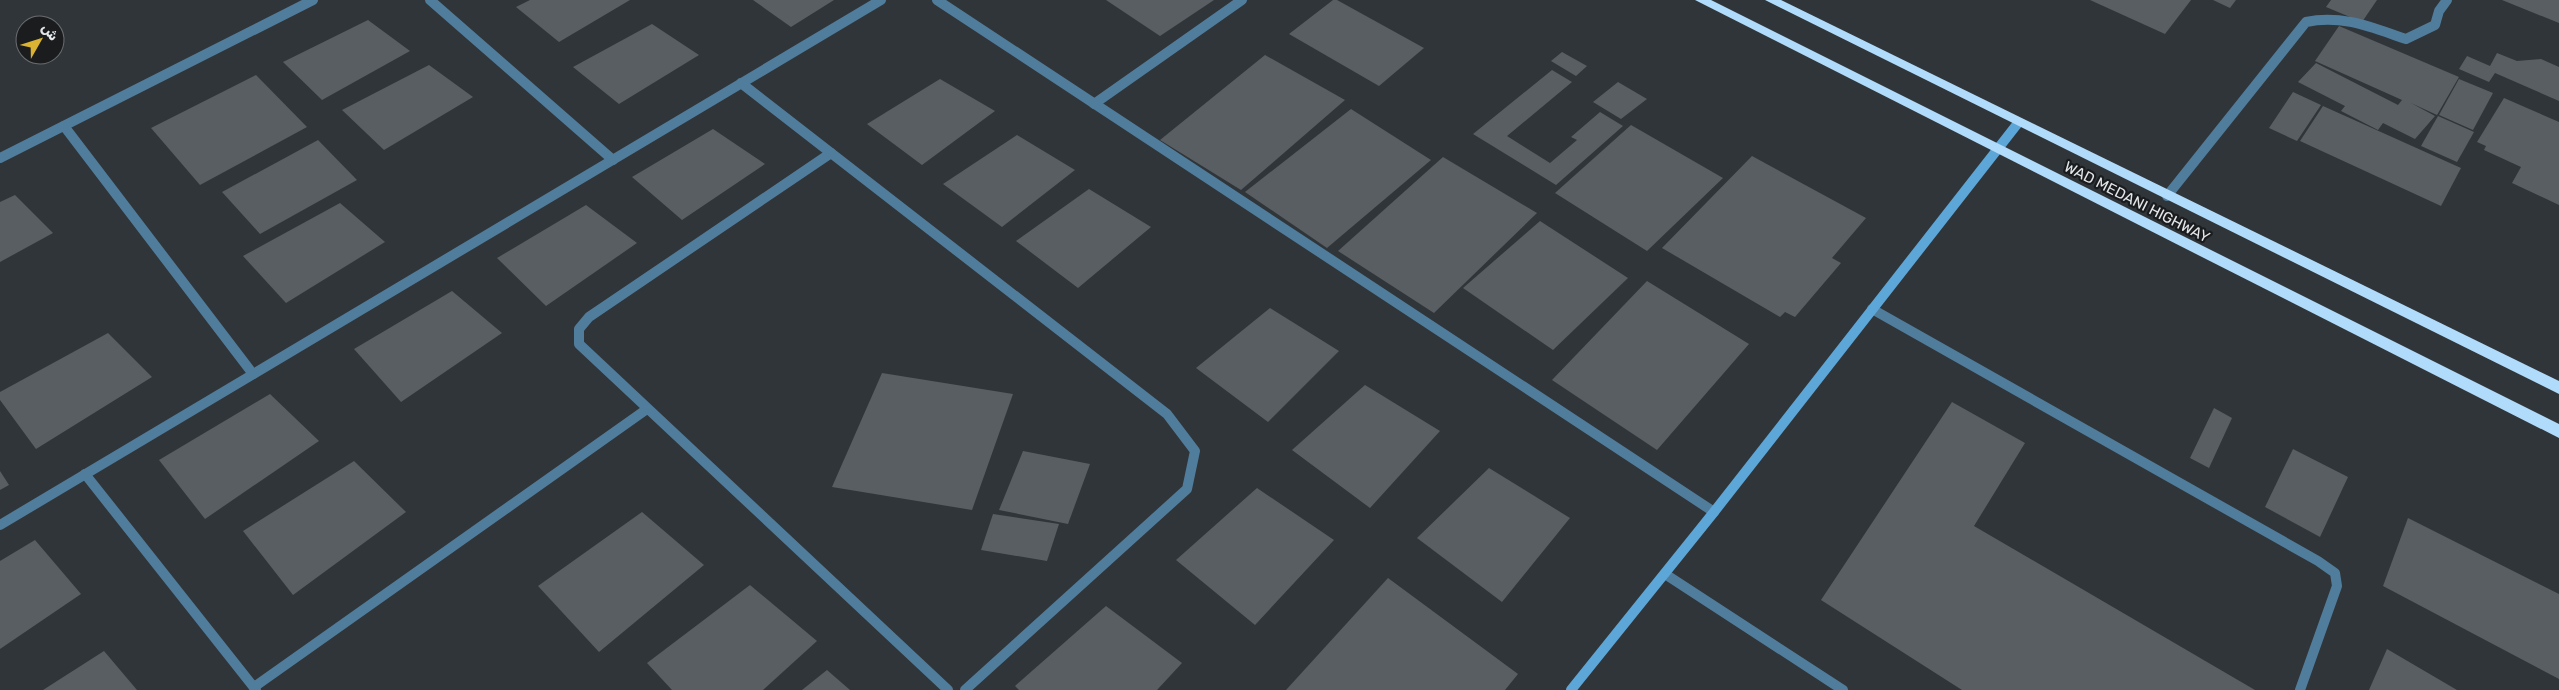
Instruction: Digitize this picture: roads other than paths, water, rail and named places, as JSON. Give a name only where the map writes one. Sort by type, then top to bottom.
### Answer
[{"type":"highway","name":"WAD MEDANI HIGHWAY","points":[[1702,0],[2559,431]]},
{"type":"highway","name":"WAD MEDANI HIGHWAY","points":[[1771,0],[2559,388]]},
{"type":"street","points":[[0,158],[313,0]]},
{"type":"street","points":[[430,0],[613,160]]},
{"type":"street","points":[[0,525],[881,0]]},
{"type":"street","points":[[937,0],[1714,512]]},
{"type":"street","points":[[1094,104],[1242,0]]},
{"type":"street","points":[[2167,196],[2306,22],[2321,18],[2337,18],[2406,39],[2434,25],[2439,11],[2448,0]]},
{"type":"street","points":[[741,83],[1167,414],[1195,451],[1187,489],[965,690]]},
{"type":"street","points":[[1572,690],[1714,512],[1995,149],[2018,122]]},
{"type":"street","points":[[64,126],[253,374]]},
{"type":"street","points":[[831,153],[589,317],[579,329],[579,344],[948,690]]},
{"type":"street","points":[[1872,308],[2335,572],[2337,586],[2300,690]]},
{"type":"street","points":[[85,474],[255,688],[647,409]]},
{"type":"street","points":[[1665,574],[1843,690]]}]
